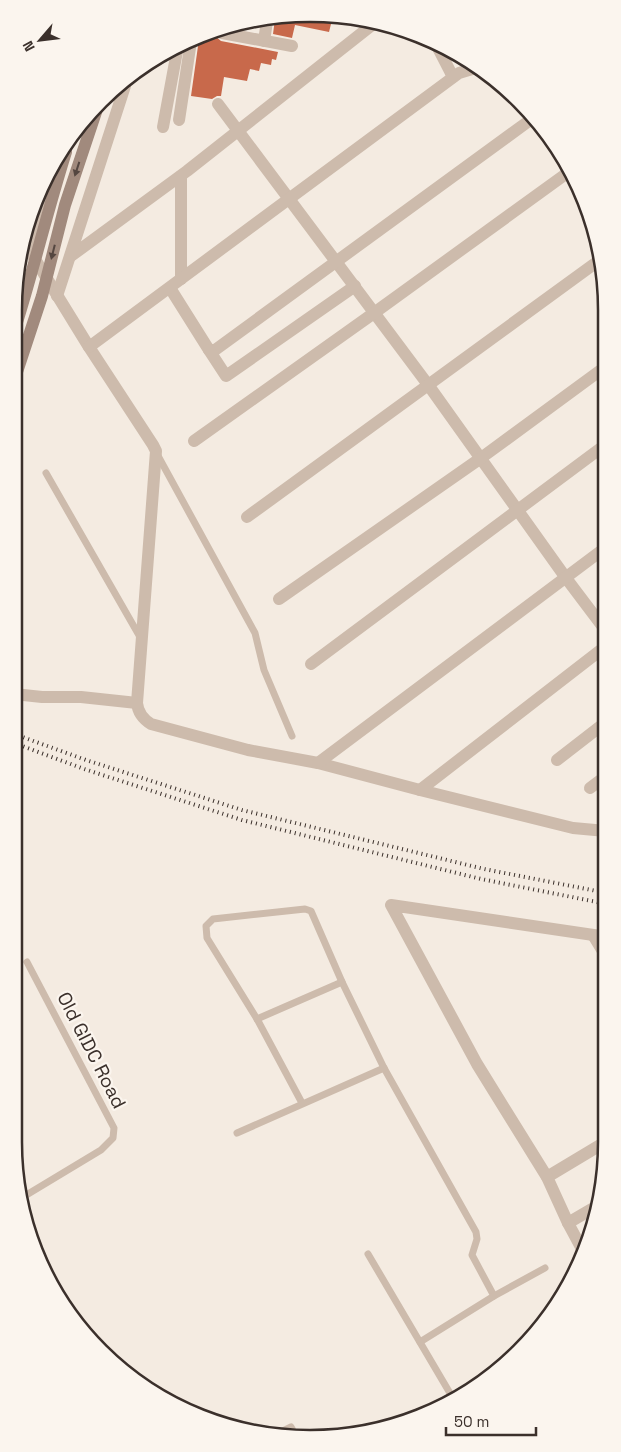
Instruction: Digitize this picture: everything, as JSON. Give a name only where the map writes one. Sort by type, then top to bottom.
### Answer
[{"type":"main road","points":[[23,354],[42,296],[65,205],[92,123]]},
{"type":"main road","points":[[23,304],[38,244],[62,164]]},
{"type":"street","points":[[264,41],[266,26]]},
{"type":"street","points":[[71,256],[181,176],[368,28]]},
{"type":"street","points":[[229,34],[292,46]]},
{"type":"street","points":[[179,120],[190,49]]},
{"type":"street","points":[[441,54],[454,77]]},
{"type":"street","points":[[163,128],[176,56]]},
{"type":"street","points":[[89,347],[462,71],[468,69]]},
{"type":"street","points":[[57,296],[123,92]]},
{"type":"street","points":[[218,104],[429,386],[598,620]]},
{"type":"street","points":[[209,350],[220,348],[528,122]]},
{"type":"street","points":[[194,441],[564,175]]},
{"type":"street","points":[[181,176],[181,279]]},
{"type":"street","points":[[29,250],[156,451],[137,703],[140,715],[151,724],[248,750],[318,762],[420,790],[573,828],[598,830]]},
{"type":"street","points":[[247,517],[595,264]]},
{"type":"street","points":[[170,288],[226,376],[355,286]]},
{"type":"street","points":[[279,599],[481,458],[598,372]]},
{"type":"street","points":[[311,664],[598,450]]},
{"type":"street","points":[[318,762],[598,554]]},
{"type":"street","points":[[420,790],[598,652]]},
{"type":"street","points":[[23,695],[81,697],[137,703]]},
{"type":"street","points":[[557,760],[598,728]]},
{"type":"street","points":[[590,788],[598,782]]},
{"type":"street","points":[[580,1244],[568,1224],[547,1177],[477,1064],[391,905],[598,936]]},
{"type":"street","points":[[593,935],[598,943]]},
{"type":"street","points":[[547,1177],[598,1146]]},
{"type":"street","points":[[568,1224],[590,1210]]},
{"type":"lane","points":[[156,451],[255,634],[264,670],[292,736]]},
{"type":"lane","points":[[46,473],[141,640]]},
{"type":"lane","points":[[302,1103],[257,1019],[207,938],[206,926],[212,919],[308,909],[313,915],[342,982],[384,1068],[476,1232],[472,1255],[494,1296]]},
{"type":"lane","name":"Old GIDC Road","points":[[27,962],[114,1128],[113,1138],[101,1150],[27,1194]]},
{"type":"lane","points":[[257,1019],[342,982]]},
{"type":"lane","points":[[237,1133],[384,1068]]},
{"type":"lane","points":[[368,1254],[450,1393]]},
{"type":"lane","points":[[420,1342],[494,1296],[545,1268]]},
{"type":"building","points":[[310,22],[331,23],[329,32],[295,25],[292,38],[273,34],[274,25]]},
{"type":"building","points":[[218,38],[221,41],[278,52],[276,60],[272,59],[271,65],[261,63],[259,71],[250,69],[247,81],[224,77],[221,96],[212,99],[191,96],[198,45]]},
{"type":"railway","points":[[23,737],[86,760],[242,810],[484,869],[598,891]]},
{"type":"railway","points":[[23,746],[84,769],[242,820],[481,879],[598,902]]}]
